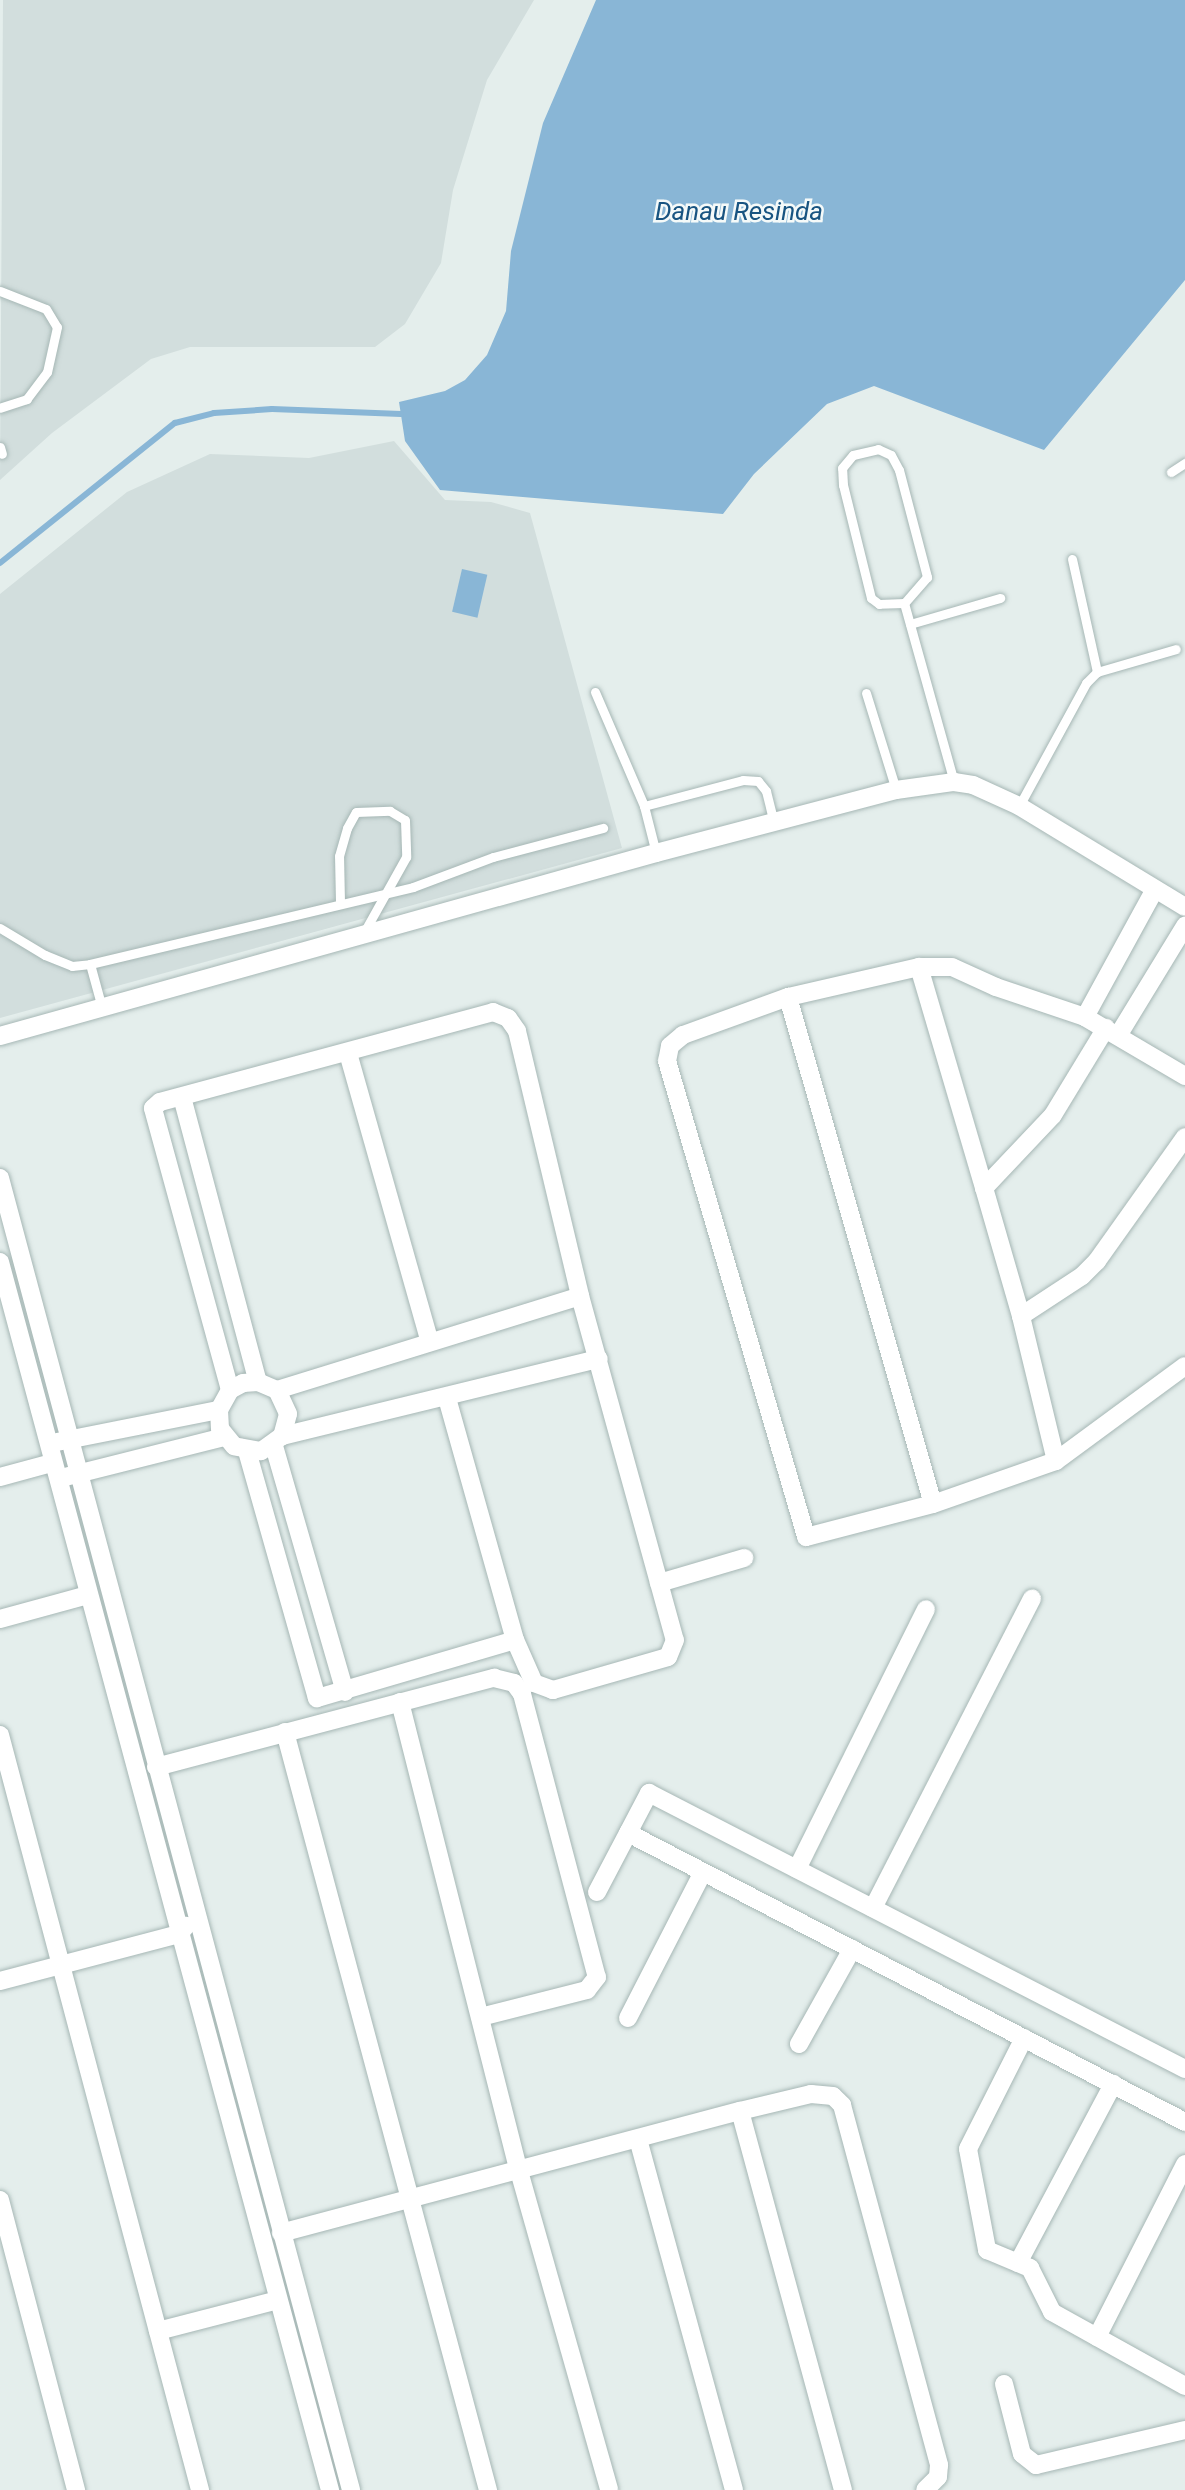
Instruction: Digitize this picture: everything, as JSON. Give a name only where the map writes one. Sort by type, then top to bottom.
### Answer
[{"type":"street","points":[[0,1036],[656,853],[896,790],[954,782],[973,785],[1019,806],[1154,891],[1185,907]]},
{"type":"street","points":[[1085,1017],[1154,891]]},
{"type":"street","points":[[984,1188],[1053,1115],[1185,926]]},
{"type":"street","points":[[919,967],[1021,1315],[1056,1461]]},
{"type":"street","points":[[1185,1076],[1113,1031],[1085,1017],[996,987],[952,967],[919,967],[788,997],[683,1035],[670,1046],[667,1061],[677,1103],[806,1537],[933,1504],[1056,1461],[1185,1366]]},
{"type":"street","points":[[788,997],[933,1504]]},
{"type":"street","points":[[224,1437],[219,1410],[230,1390],[153,1108],[182,1097],[348,1054],[493,1012],[508,1018],[517,1031],[580,1296],[675,1640],[667,1657],[553,1690],[534,1683],[515,1640],[447,1398]]},
{"type":"street","points":[[348,1054],[429,1340]]},
{"type":"street","points":[[182,1097],[258,1382]]},
{"type":"street","points":[[1021,1315],[1082,1276],[1097,1261],[1185,1137]]},
{"type":"street","points":[[0,1178],[76,1474],[351,2490]]},
{"type":"street","points":[[0,1262],[54,1472],[330,2490]]},
{"type":"street","points":[[230,1390],[258,1382],[277,1390],[429,1340],[580,1296]]},
{"type":"street","points":[[247,1451],[599,1359]]},
{"type":"street","points":[[277,1390],[288,1414],[278,1441],[345,1692]]},
{"type":"street","points":[[47,1444],[219,1410]]},
{"type":"street","points":[[0,1477],[54,1472],[76,1474],[224,1437],[247,1451],[316,1696],[345,1692],[515,1640]]},
{"type":"street","points":[[659,1583],[744,1558]]},
{"type":"street","points":[[0,1619],[88,1595]]},
{"type":"street","points":[[873,1908],[1032,1599]]},
{"type":"street","points":[[797,1869],[926,1609]]},
{"type":"street","points":[[156,1767],[494,1678],[506,1678],[522,1694],[597,1977],[587,1990],[480,2017]]},
{"type":"street","points":[[400,1702],[519,2171],[609,2490]]},
{"type":"street","points":[[285,1732],[407,2200],[488,2490]]},
{"type":"street","points":[[0,1735],[200,2490]]},
{"type":"street","points":[[597,1892],[649,1793],[1185,2069]]},
{"type":"street","points":[[628,1833],[1185,2122]]},
{"type":"street","points":[[628,2018],[703,1871]]},
{"type":"street","points":[[0,1982],[179,1934],[196,1916]]},
{"type":"street","points":[[799,2043],[852,1949]]},
{"type":"street","points":[[1024,2038],[968,2148],[987,2250],[1030,2268],[1052,2312],[1185,2386]]},
{"type":"street","points":[[1018,2263],[1113,2084]]},
{"type":"street","points":[[281,2233],[740,2111],[818,2094],[833,2096],[842,2105],[939,2465],[938,2477],[925,2490]]},
{"type":"street","points":[[740,2111],[843,2490]]},
{"type":"street","points":[[638,2139],[734,2490]]},
{"type":"street","points":[[1097,2337],[1185,2165]]},
{"type":"street","points":[[0,2200],[8,2264],[76,2490]]},
{"type":"street","points":[[267,2258],[286,2253]]},
{"type":"street","points":[[158,2331],[278,2300]]},
{"type":"street","points":[[1004,2385],[1022,2454],[1036,2466],[1185,2430]]},
{"type":"lane","points":[[0,291],[46,309],[57,327],[47,372],[27,399],[0,408]]},
{"type":"lane","points":[[878,449],[891,455],[899,470],[927,577],[904,603],[879,604],[871,598],[843,485],[842,468],[853,455],[878,449]]},
{"type":"lane","points":[[1171,472],[1185,463]]},
{"type":"lane","points":[[1072,559],[1097,672]]},
{"type":"lane","points":[[910,624],[1000,598]]},
{"type":"lane","points":[[904,603],[954,782]]},
{"type":"lane","points":[[1019,806],[1086,683],[1097,672],[1176,649]]},
{"type":"lane","points":[[595,692],[644,806],[656,853]]},
{"type":"lane","points":[[866,694],[896,790]]},
{"type":"lane","points":[[644,806],[743,780],[758,781],[766,791],[774,822]]},
{"type":"lane","points":[[340,902],[339,856],[347,828],[356,813],[371,809],[390,811],[404,820],[406,857],[361,937]]},
{"type":"lane","points":[[0,928],[46,955],[72,966],[90,964],[340,902],[388,893],[493,857],[603,828]]},
{"type":"lane","points":[[90,964],[102,1008]]},
{"type":"shaded area","points":[[3,0],[534,0],[487,80],[453,190],[441,263],[405,324],[375,347],[190,347],[151,359],[52,433],[0,480]]},
{"type":"shaded area","points":[[394,441],[445,500],[491,502],[530,513],[622,848],[0,1018],[0,594],[127,492],[210,454],[309,458]]},
{"type":"water","name":"Danau Resinda","points":[[596,0],[1185,0],[1185,280],[1044,450],[874,386],[827,404],[754,474],[723,514],[440,490],[405,441],[399,402],[445,391],[465,380],[487,355],[506,311],[511,251],[543,123]]},
{"type":"water","points":[[462,569],[487,575],[477,618],[452,612]]},
{"type":"waterway","points":[[0,563],[175,423],[214,413],[272,409],[401,414]]}]
